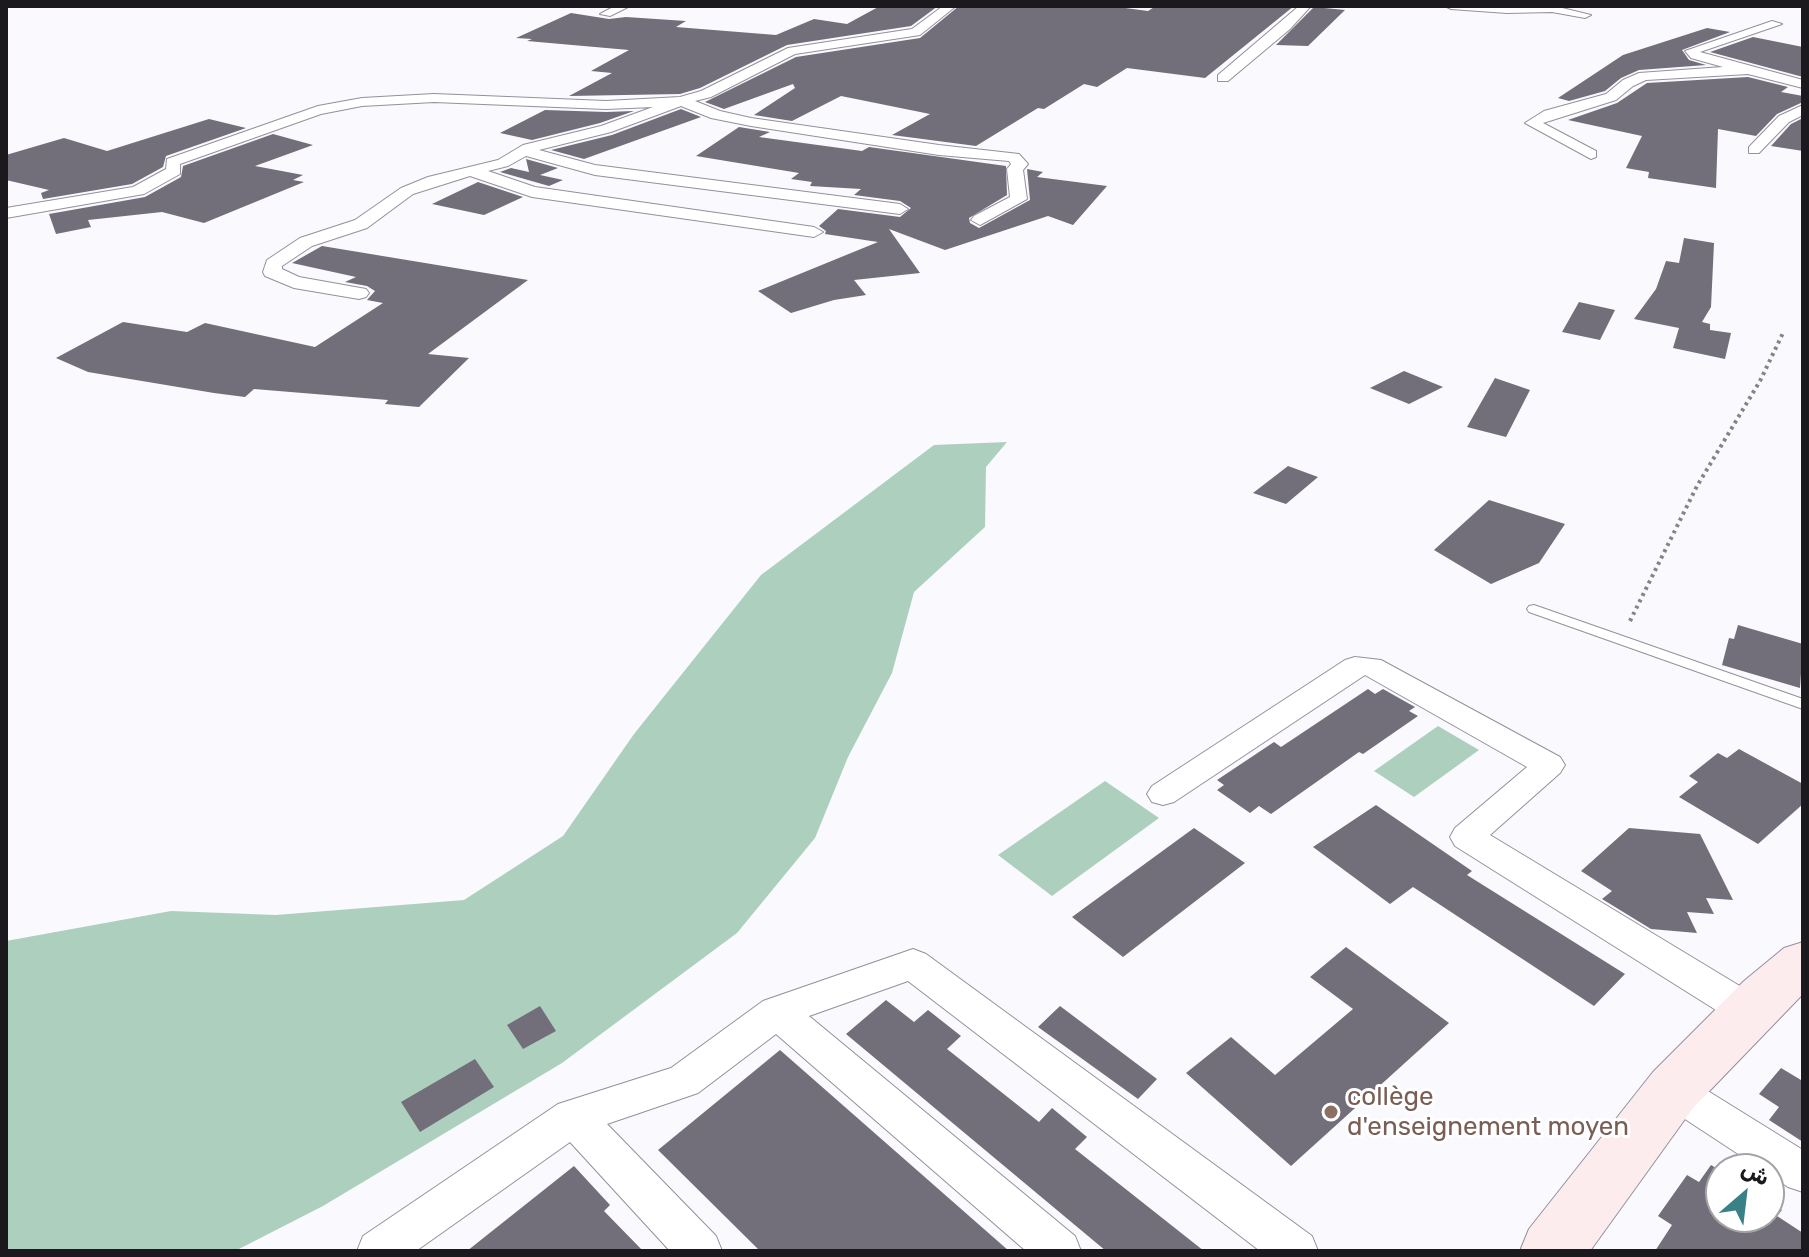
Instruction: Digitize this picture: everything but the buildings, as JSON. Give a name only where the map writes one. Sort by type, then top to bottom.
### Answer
[{"type":"main road","points":[[1552,1251],[1673,1090],[1749,1011],[1803,963]]},
{"type":"street","points":[[606,14],[624,6]]},
{"type":"street","points":[[359,293],[294,282],[272,272],[273,264],[306,242],[361,224],[407,191],[434,180],[503,163],[525,150],[557,138],[606,129],[706,94],[792,51],[916,32],[950,6]]},
{"type":"street","points":[[1223,78],[1286,26],[1305,6]]},
{"type":"street","points":[[1451,6],[1552,9],[1585,15]]},
{"type":"street","points":[[1776,24],[1691,51],[1695,55],[1803,84]]},
{"type":"street","points":[[1591,154],[1532,123],[1549,114],[1611,97],[1628,83],[1644,76],[1747,70]]},
{"type":"street","points":[[6,213],[138,191],[174,171],[172,162],[318,110],[362,102],[434,98],[606,105],[681,101],[716,115],[751,122],[939,150],[1014,157],[1020,164],[1015,169],[1019,199],[980,220]]},
{"type":"street","points":[[1754,150],[1784,119],[1803,109]]},
{"type":"street","points":[[525,150],[551,160],[595,170],[900,209]]},
{"type":"street","points":[[474,172],[532,192],[814,232]]},
{"type":"street","points":[[1163,794],[1355,666],[1371,666],[1549,765],[1467,837],[1749,1011]]},
{"type":"street","points":[[379,1251],[573,1117],[684,1081],[777,1012],[913,964],[1296,1251]]},
{"type":"street","points":[[777,1012],[1059,1251]]},
{"type":"street","points":[[1673,1090],[1803,1173]]},
{"type":"street","points":[[573,1117],[700,1251]]},
{"type":"lane","points":[[1534,609],[1803,704]]},
{"type":"path","points":[[1621,640],[1697,486],[1760,381],[1783,333]]},
{"type":"green space","points":[[1007,442],[986,467],[985,527],[914,592],[892,673],[848,757],[815,838],[737,933],[562,1063],[323,1206],[235,1251],[6,1251],[6,941],[171,911],[276,915],[464,900],[563,836],[634,734],[761,575],[934,445]]},
{"type":"green space","points":[[1438,726],[1479,750],[1414,797],[1374,771]]},
{"type":"green space","points":[[1105,781],[1159,818],[1052,896],[998,855]]},
{"type":"place","name":"collège d'enseignement moyen","points":[[1331,1112]]}]
